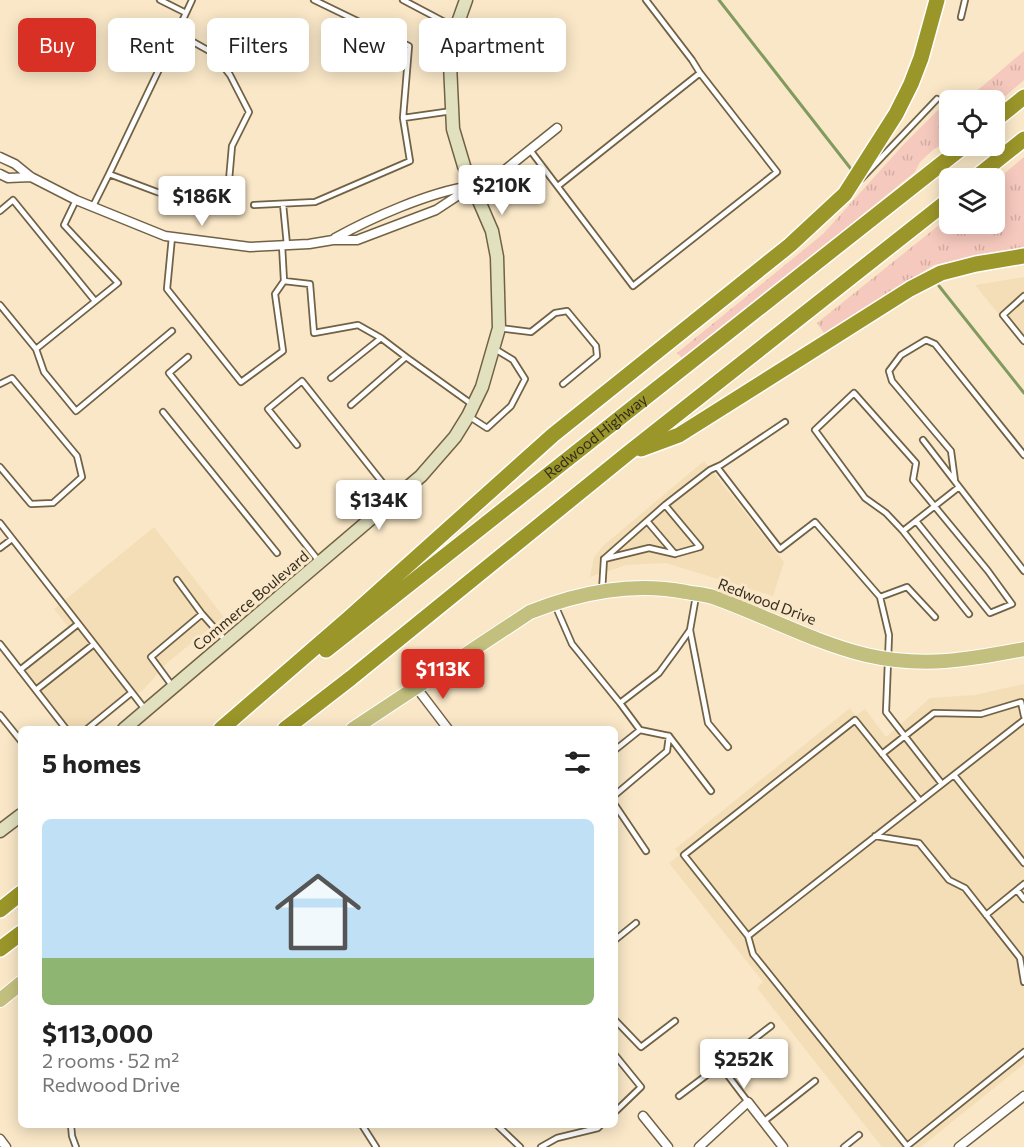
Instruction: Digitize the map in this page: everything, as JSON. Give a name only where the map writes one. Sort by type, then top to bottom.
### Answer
[{"type":"highway","points":[[224,726],[348,619],[537,448],[790,245],[845,194],[891,123],[911,84],[937,0]]},
{"type":"highway","points":[[1005,112],[1024,97]]},
{"type":"highway","points":[[988,168],[1024,139]]},
{"type":"highway","name":"Redwood Highway","points":[[231,726],[951,156]]},
{"type":"highway","points":[[289,726],[627,454],[939,208]]},
{"type":"highway","points":[[627,454],[679,435],[910,290],[941,273],[1024,256]]},
{"type":"highway","points":[[0,910],[18,895]]},
{"type":"highway","points":[[0,949],[18,935]]},
{"type":"main road","name":"Redwood Drive","points":[[359,726],[530,612],[554,603],[602,591],[655,587],[711,596],[831,644],[907,662],[970,660],[1024,649]]},
{"type":"main road","points":[[0,1000],[18,985]]},
{"type":"street","name":"Commerce Boulevard","points":[[460,18],[466,0]]},
{"type":"street","name":"Commerce Boulevard","points":[[128,726],[422,476],[455,437],[482,387],[499,328],[497,257],[492,231],[464,166],[453,129],[450,72]]},
{"type":"street","points":[[0,157],[15,164],[31,177],[76,200],[165,236],[250,246],[309,244],[333,240],[357,240],[436,210],[474,185],[501,173],[557,129]]},
{"type":"street","points":[[0,174],[8,178],[31,177]]},
{"type":"street","points":[[333,240],[360,224],[444,190],[474,185]]},
{"type":"street","points":[[416,687],[446,726]]},
{"type":"street","points":[[0,831],[18,817]]},
{"type":"street","points":[[959,1147],[1024,1096]]},
{"type":"street","points":[[699,1147],[748,1102],[783,1147]]},
{"type":"street","points":[[643,1116],[668,1147]]},
{"type":"street","points":[[0,1139],[6,1147]]},
{"type":"lane","points":[[160,0],[186,13]]},
{"type":"lane","points":[[184,18],[192,0]]},
{"type":"lane","points":[[254,205],[315,202],[410,161],[403,118],[409,46],[314,0]]},
{"type":"lane","points":[[403,0],[437,18]]},
{"type":"lane","points":[[530,150],[633,286],[777,172],[646,0]]},
{"type":"lane","points":[[961,17],[965,0]]},
{"type":"lane","points":[[109,174],[186,200],[226,203],[232,146],[249,112],[230,75],[213,52],[195,42]]},
{"type":"lane","points":[[93,206],[158,72]]},
{"type":"lane","points":[[558,186],[700,73]]},
{"type":"lane","points":[[845,194],[938,99]]},
{"type":"lane","points":[[403,118],[452,111]]},
{"type":"lane","points":[[0,211],[13,200],[95,301]]},
{"type":"lane","points":[[36,349],[118,283],[64,225],[76,200]]},
{"type":"lane","points":[[172,237],[167,289],[241,382],[283,351],[274,294],[284,281],[283,204]]},
{"type":"lane","points":[[284,281],[310,284],[314,333],[358,325],[381,338],[406,357],[470,410],[487,428],[511,406],[525,379],[513,360],[493,348]]},
{"type":"lane","points":[[1024,296],[1003,315],[1024,341]]},
{"type":"lane","points":[[0,304],[36,349],[44,372],[76,411],[172,331]]},
{"type":"lane","points":[[499,328],[531,332],[555,313],[567,311],[596,346],[597,356],[563,384]]},
{"type":"lane","points":[[331,378],[381,338]]},
{"type":"lane","points":[[955,481],[951,452],[892,381],[889,371],[902,355],[926,340],[935,344],[1024,455]]},
{"type":"lane","points":[[188,357],[169,373],[320,562]]},
{"type":"lane","points":[[351,405],[406,357]]},
{"type":"lane","points":[[0,384],[12,378],[77,456],[82,477],[52,503],[31,504],[0,467]]},
{"type":"lane","points":[[297,445],[268,409],[302,381],[395,498]]},
{"type":"lane","points":[[916,521],[990,613],[1012,604],[988,571],[913,480],[916,463],[854,393],[815,430],[865,498],[886,513],[903,531],[969,614]]},
{"type":"lane","points":[[163,412],[277,553]]},
{"type":"lane","points":[[602,591],[604,559],[665,505],[710,470],[785,422]]},
{"type":"lane","points":[[923,440],[1024,571]]},
{"type":"lane","points":[[717,467],[780,549],[815,522],[880,597],[889,635],[886,712],[942,784]]},
{"type":"lane","points":[[903,531],[959,487]]},
{"type":"lane","points":[[604,559],[649,548],[675,554],[700,547],[665,505]]},
{"type":"lane","points":[[647,521],[675,554]]},
{"type":"lane","points":[[0,523],[146,711]]},
{"type":"lane","points":[[0,549],[12,538]]},
{"type":"lane","points":[[177,580],[202,614],[227,642]]},
{"type":"lane","points":[[880,597],[907,587],[934,617]]},
{"type":"lane","points":[[696,594],[690,630],[708,723],[728,747]]},
{"type":"lane","points":[[554,603],[572,644],[640,730],[669,736],[711,791]]},
{"type":"lane","points":[[173,687],[151,657],[202,614]]},
{"type":"lane","points":[[20,670],[78,624]]},
{"type":"lane","points":[[620,703],[659,673],[690,630]]},
{"type":"lane","points":[[0,644],[64,726]]},
{"type":"lane","points":[[36,690],[94,644]]},
{"type":"lane","points":[[91,726],[132,693]]},
{"type":"lane","points":[[748,936],[1024,718],[1021,702],[981,714],[934,713],[882,754]]},
{"type":"lane","points":[[0,715],[18,737]]},
{"type":"lane","points":[[921,801],[855,720],[684,855],[748,936],[753,954],[907,1146],[1024,1052]]},
{"type":"lane","points":[[618,748],[640,730]]},
{"type":"lane","points":[[618,793],[667,752],[669,736]]},
{"type":"lane","points":[[954,775],[1024,863]]},
{"type":"lane","points":[[618,809],[646,851]]},
{"type":"lane","points":[[875,836],[919,843],[949,880],[965,888],[1020,958],[1024,982]]},
{"type":"lane","points":[[986,915],[1024,885]]},
{"type":"lane","points":[[1017,890],[1024,899]]},
{"type":"lane","points":[[618,938],[636,923]]},
{"type":"lane","points":[[618,1023],[641,1047],[675,1021]]},
{"type":"lane","points":[[679,1096],[771,1026]]},
{"type":"lane","points":[[618,1058],[641,1087],[618,1109]]},
{"type":"lane","points":[[720,1065],[748,1102]]},
{"type":"lane","points":[[763,1122],[815,1081]]},
{"type":"lane","points":[[71,1128],[76,1147]]},
{"type":"lane","points":[[364,1128],[376,1147]]},
{"type":"lane","points":[[500,1128],[520,1147]]},
{"type":"lane","points":[[541,1147],[557,1138],[598,1128]]},
{"type":"lane","points":[[844,1147],[859,1135]]},
{"type":"shaded area","points":[[1024,277],[1024,345],[975,285]]},
{"type":"shaded area","points":[[704,461],[784,562],[773,596],[666,563],[626,565],[590,577],[594,557],[604,545]]},
{"type":"shaded area","points":[[154,527],[224,617],[167,663],[145,688],[98,726],[61,726],[16,668],[68,627],[54,609]]},
{"type":"shaded area","points":[[1024,684],[1024,1064],[921,1147],[882,1147],[757,988],[763,982],[669,863],[679,855],[675,849],[850,708],[855,716],[865,709],[886,737],[930,698],[975,695]]},
{"type":"green space","points":[[1024,51],[1024,80],[1005,96],[1005,90],[978,90]]},
{"type":"green space","points":[[938,110],[939,147],[920,162],[915,172],[684,360],[677,353],[823,234],[904,144]]},
{"type":"green space","points":[[1024,157],[1024,247],[934,265],[824,333],[817,323],[939,225],[939,234],[1005,234],[1005,173]]},
{"type":"waterway","points":[[719,0],[851,169]]},
{"type":"waterway","points":[[939,286],[1024,393]]}]
